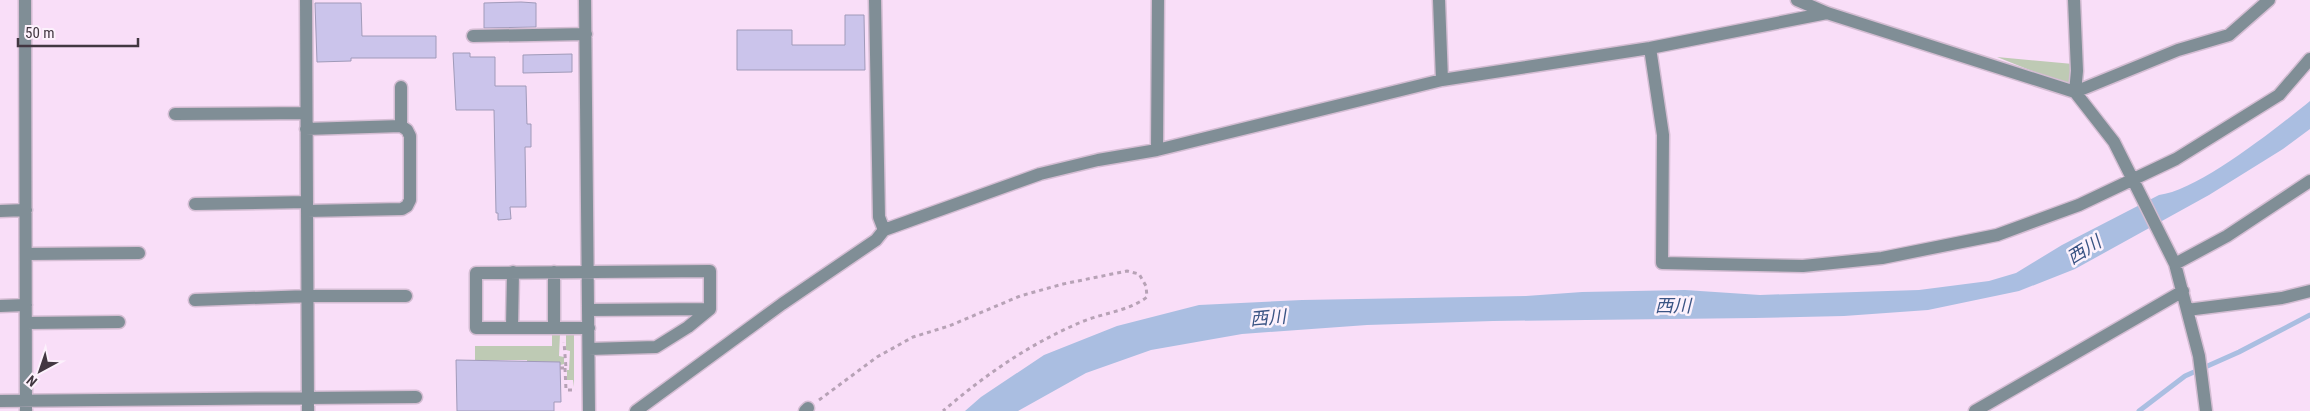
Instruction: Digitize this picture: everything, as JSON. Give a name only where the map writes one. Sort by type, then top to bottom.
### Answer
[{"type":"street","points":[[25,0],[26,406]]},
{"type":"street","points":[[306,0],[309,296],[308,411]]},
{"type":"street","points":[[585,0],[589,411]]},
{"type":"street","points":[[875,0],[879,217],[884,230]]},
{"type":"street","points":[[1157,150],[1158,0]]},
{"type":"street","points":[[1438,0],[1442,80]]},
{"type":"street","points":[[1797,0],[1827,13],[2074,92],[2114,142],[2175,264],[2199,356],[2206,411]]},
{"type":"street","points":[[2074,0],[2077,71],[2074,92]]},
{"type":"street","points":[[2074,92],[2178,50],[2229,35],[2269,0]]},
{"type":"street","points":[[636,411],[782,304],[876,240],[884,230],[1040,174],[1098,160],[1157,150],[1442,80],[1650,48],[1827,13]]},
{"type":"street","points":[[473,36],[586,34]]},
{"type":"street","points":[[1650,48],[1663,135],[1662,263],[1803,266],[1882,258],[1997,235],[2135,184],[2279,94],[2310,59]]},
{"type":"street","points":[[401,126],[402,88]]},
{"type":"street","points":[[175,114],[306,113]]},
{"type":"street","points":[[195,204],[402,209],[407,206],[410,200],[410,136],[407,130],[401,126],[306,129]]},
{"type":"street","points":[[2175,264],[2227,236],[2310,181]]},
{"type":"street","points":[[0,210],[26,210]]},
{"type":"street","points":[[26,254],[139,253]]},
{"type":"street","points":[[588,328],[559,332],[512,328],[476,328],[476,273],[710,271],[710,309]]},
{"type":"street","points":[[512,328],[513,272]]},
{"type":"street","points":[[554,272],[559,332]]},
{"type":"street","points":[[1974,411],[2183,291]]},
{"type":"street","points":[[2187,310],[2282,298],[2310,291]]},
{"type":"street","points":[[194,300],[309,296],[406,296]]},
{"type":"street","points":[[0,306],[26,305]]},
{"type":"street","points":[[588,310],[710,309]]},
{"type":"street","points":[[589,349],[656,347],[688,327],[710,309]]},
{"type":"street","points":[[26,323],[119,322]]},
{"type":"street","points":[[0,401],[26,406],[308,397],[416,397]]},
{"type":"path","points":[[807,410],[877,357],[913,337],[949,326],[1020,296],[1127,271],[1139,274],[1146,286],[1147,297],[1138,304],[1081,322],[1012,357],[943,411]]},
{"type":"path","points":[[559,332],[564,353],[566,353],[562,368],[566,381]]},
{"type":"green space","points":[[1997,57],[2073,64],[2072,87]]},
{"type":"green space","points":[[552,334],[560,334],[559,356],[564,357],[564,364],[560,365],[560,362],[546,362],[528,374],[527,360],[475,360],[475,346],[552,346]]},
{"type":"green space","points":[[566,334],[574,334],[574,387],[573,380],[567,380],[570,351],[566,350]]},
{"type":"water","name":"西川","points":[[2310,101],[2310,129],[2283,149],[2209,195],[2075,269],[2019,291],[1928,310],[1844,316],[1493,321],[1367,325],[1242,334],[1151,350],[1086,373],[1018,411],[965,411],[981,397],[1044,355],[1117,326],[1199,305],[1302,300],[1526,296],[1582,292],[1685,290],[1760,295],[1919,290],[1989,281],[2016,273],[2062,245],[2159,195],[2175,191],[2195,182],[2237,156]]},
{"type":"building","points":[[315,3],[361,3],[362,36],[436,36],[436,58],[351,58],[351,61],[317,62]]},
{"type":"building","points":[[484,3],[536,3],[536,27],[484,28]]},
{"type":"building","points":[[845,15],[864,15],[865,70],[737,70],[737,30],[792,30],[792,45],[845,45]]},
{"type":"building","points":[[453,53],[470,53],[470,57],[495,57],[495,86],[526,86],[527,124],[531,124],[531,147],[525,147],[526,207],[510,207],[511,219],[498,220],[498,213],[496,213],[494,110],[456,110]]},
{"type":"building","points":[[572,54],[572,72],[523,73],[523,55]]},
{"type":"building","points":[[456,360],[560,362],[561,402],[554,402],[554,411],[457,411]]},
{"type":"waterway","points":[[2139,411],[2185,376],[2239,352],[2310,315]]}]
